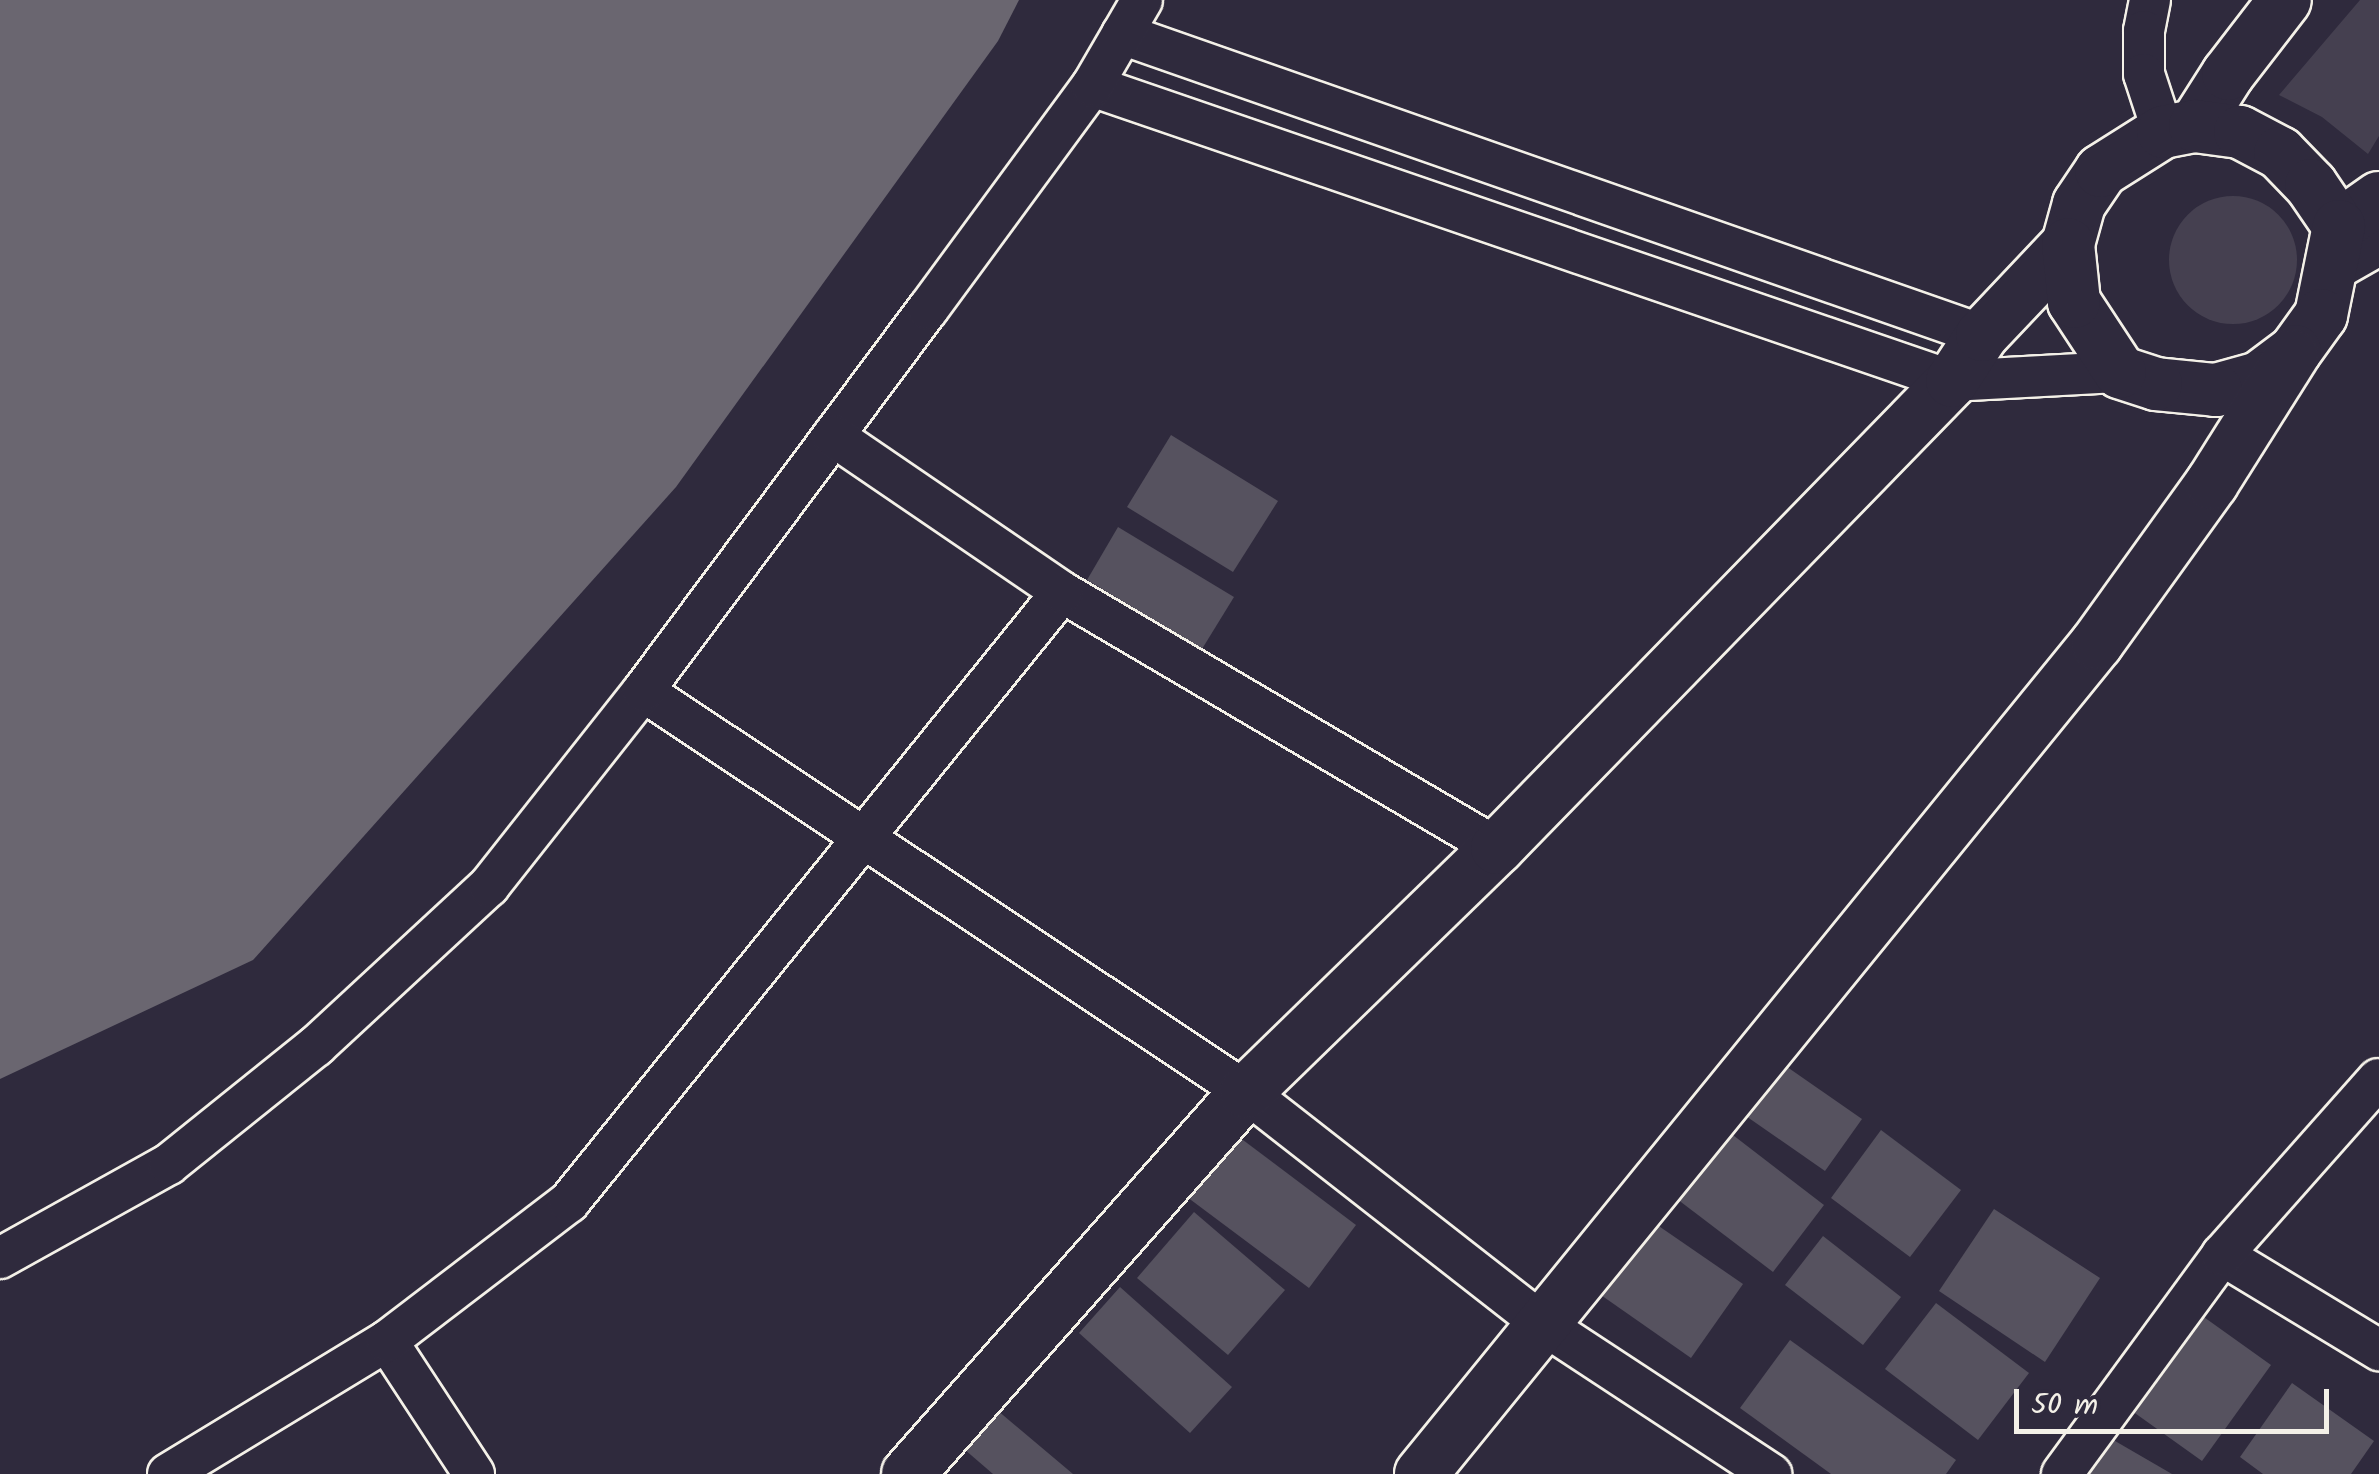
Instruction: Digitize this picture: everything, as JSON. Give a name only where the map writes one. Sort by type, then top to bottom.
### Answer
[{"type":"main road","points":[[2285,0],[2179,129],[2101,171],[2079,204],[2068,244],[2074,302],[2120,372],[2156,384],[2216,390],[2259,378],[2295,351]]},
{"type":"main road","points":[[1421,1474],[2098,642],[2212,483],[2321,315],[2357,235],[2280,153],[2240,132],[2179,129]]},
{"type":"main road","points":[[908,1474],[1246,1092],[1497,848],[1952,381],[1982,335],[2068,244]]},
{"type":"street","points":[[2150,0],[2144,31],[2144,74],[2179,129]]},
{"type":"street","points":[[0,1258],[169,1164],[316,1046],[490,886],[642,692],[1092,86],[1132,17],[1982,335]]},
{"type":"street","points":[[1092,86],[1952,381],[2120,372]]},
{"type":"street","points":[[833,436],[1062,592],[1497,848]]},
{"type":"street","points":[[168,1474],[387,1341],[568,1202],[1062,592]]},
{"type":"street","points":[[642,692],[1246,1092],[1544,1324],[1770,1474]]},
{"type":"street","points":[[2062,1474],[2222,1255],[2378,1079]]},
{"type":"street","points":[[2222,1255],[2379,1350]]},
{"type":"street","points":[[387,1341],[474,1474]]},
{"type":"shaded area","points":[[0,0],[1019,0],[998,41],[676,487],[253,960],[0,1079]]},
{"type":"shaded area","points":[[2360,0],[2379,0],[2379,136],[2368,154],[2322,117],[2279,95]]},
{"type":"shaded area","points":[[2233,196],[2258,201],[2279,214],[2292,235],[2297,260],[2292,285],[2279,306],[2258,319],[2233,324],[2208,319],[2187,306],[2174,285],[2169,260],[2174,235],[2187,214],[2208,201]]},
{"type":"building","points":[[1171,435],[1278,501],[1233,572],[1127,507]]},
{"type":"building","points":[[1118,527],[1234,597],[1202,649],[1087,580]]},
{"type":"building","points":[[1780,1062],[1862,1119],[1825,1171],[1743,1114]]},
{"type":"building","points":[[1881,1130],[1961,1190],[1910,1257],[1831,1198]]},
{"type":"building","points":[[1729,1132],[1824,1205],[1773,1272],[1677,1199]]},
{"type":"building","points":[[1235,1134],[1356,1225],[1309,1288],[1187,1197]]},
{"type":"building","points":[[1994,1209],[2100,1278],[2045,1362],[1939,1291]]},
{"type":"building","points":[[1194,1212],[1285,1290],[1228,1355],[1137,1278]]},
{"type":"building","points":[[1650,1220],[1743,1284],[1691,1358],[1598,1293]]},
{"type":"building","points":[[1823,1236],[1901,1297],[1863,1345],[1785,1285]]},
{"type":"building","points":[[1120,1287],[1232,1387],[1190,1433],[1079,1333]]},
{"type":"building","points":[[1936,1303],[2029,1373],[1978,1440],[1885,1369]]},
{"type":"building","points":[[2194,1310],[2271,1365],[2202,1461],[2125,1406]]},
{"type":"building","points":[[1790,1340],[1956,1460],[1946,1474],[1831,1474],[1740,1408]]},
{"type":"building","points":[[2292,1383],[2374,1441],[2351,1474],[2263,1474],[2240,1457]]},
{"type":"building","points":[[997,1410],[1073,1474],[993,1474],[964,1449]]},
{"type":"building","points":[[2103,1434],[2172,1474],[2080,1474]]}]
